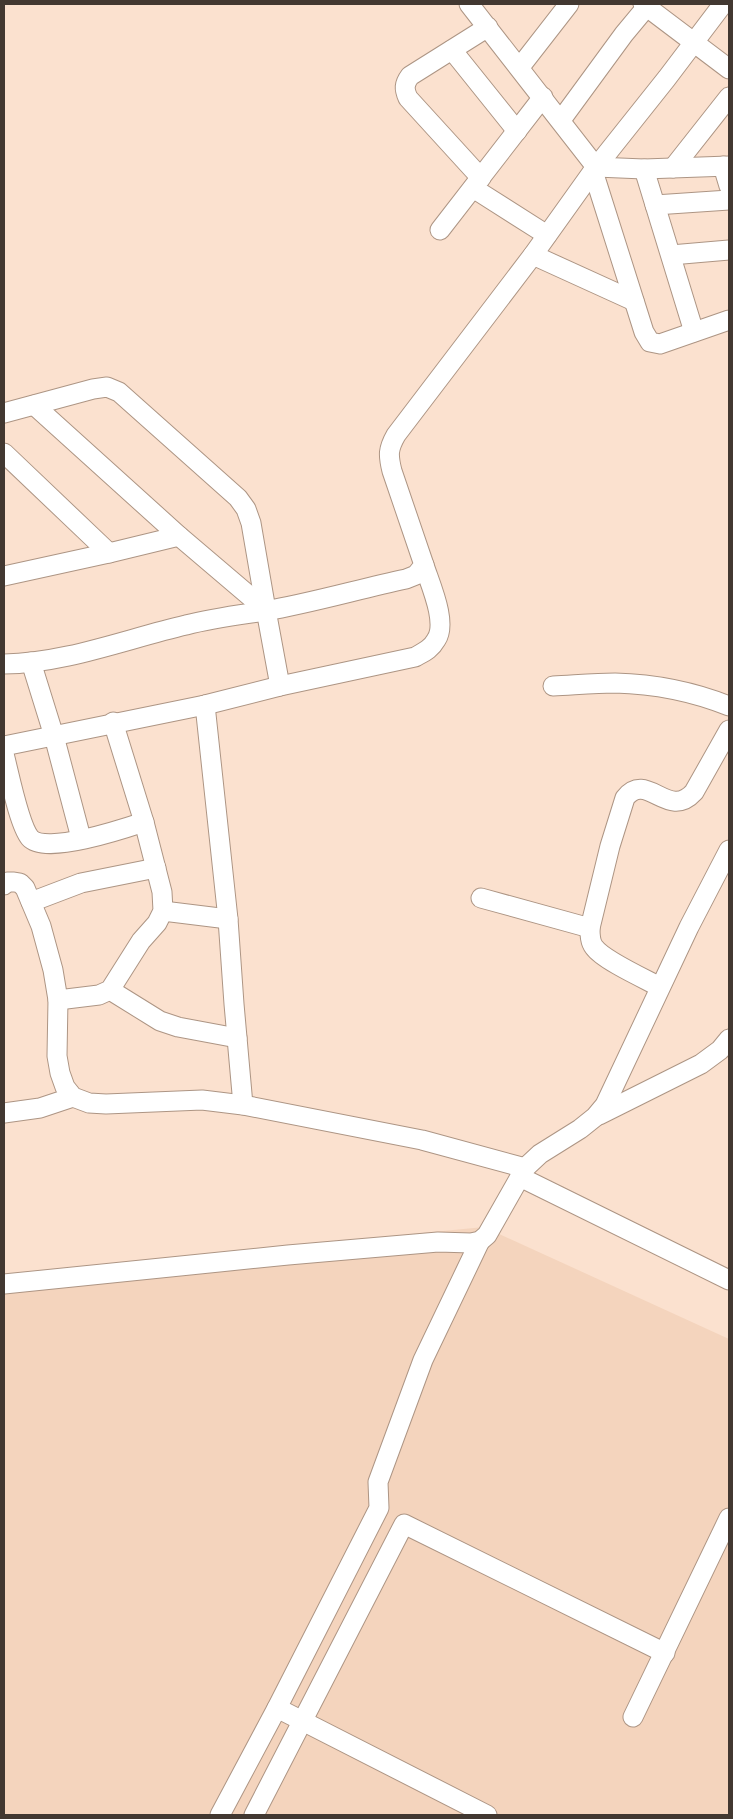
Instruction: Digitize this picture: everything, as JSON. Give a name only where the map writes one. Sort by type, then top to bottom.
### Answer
[{"type":"street","points":[[470,4],[484,30],[520,68],[540,101],[561,120],[594,169],[644,332],[650,342],[660,344],[729,320]]},
{"type":"street","points":[[520,68],[569,4]]},
{"type":"street","points":[[4,746],[112,722],[205,705],[280,686],[415,657],[428,650],[438,639],[440,622],[436,600],[392,471],[389,457],[390,446],[396,434],[533,255],[594,169],[724,4]]},
{"type":"street","points":[[561,120],[646,5],[729,69]]},
{"type":"street","points":[[484,30],[410,76],[405,82],[405,90],[408,98],[477,183],[547,235]]},
{"type":"street","points":[[452,50],[517,131]]},
{"type":"street","points":[[673,168],[729,98]]},
{"type":"street","points":[[440,230],[540,101]]},
{"type":"street","points":[[594,169],[644,170],[726,166],[729,186]]},
{"type":"street","points":[[644,170],[694,332]]},
{"type":"street","points":[[655,205],[729,200]]},
{"type":"street","points":[[671,255],[729,250]]},
{"type":"street","points":[[533,255],[634,301]]},
{"type":"street","points":[[4,412],[107,387],[119,392],[238,498],[246,509],[251,523],[280,686]]},
{"type":"street","points":[[34,405],[179,536],[266,610]]},
{"type":"street","points":[[4,453],[109,553]]},
{"type":"street","points":[[7,571],[109,553],[179,536]]},
{"type":"street","points":[[4,664],[31,662],[83,652],[203,621],[266,610],[406,579],[416,575],[424,565]]},
{"type":"street","points":[[31,662],[54,736],[81,838]]},
{"type":"street","points":[[553,686],[616,683],[654,686],[689,693],[729,706]]},
{"type":"street","points":[[205,705],[228,919],[243,1105]]},
{"type":"street","points":[[58,1000],[91,997],[110,990],[141,941],[163,911],[162,892],[144,822],[112,722]]},
{"type":"street","points":[[660,987],[606,957],[595,948],[590,939],[590,928],[610,846],[625,798],[629,792],[637,789],[653,792],[672,801],[679,802],[688,799],[694,792],[729,730]]},
{"type":"street","points":[[4,754],[21,818],[31,840],[40,844],[54,844],[107,834],[144,822]]},
{"type":"street","points":[[220,1815],[379,1508],[378,1482],[423,1360],[480,1241],[487,1235],[523,1173],[540,1154],[580,1129],[595,1117],[605,1105],[660,987],[729,850]]},
{"type":"street","points":[[31,902],[81,883],[156,868]]},
{"type":"street","points":[[4,884],[7,882],[20,883],[25,888],[41,926],[53,970],[58,1000],[57,1056],[62,1080],[73,1097],[89,1103],[106,1104],[202,1100],[243,1105],[422,1140],[523,1173],[729,1280]]},
{"type":"street","points":[[481,898],[590,928]]},
{"type":"street","points":[[163,911],[228,919]]},
{"type":"street","points":[[110,990],[160,1021],[178,1027],[237,1038]]},
{"type":"street","points":[[595,1117],[701,1064],[720,1050],[729,1039]]},
{"type":"street","points":[[4,1113],[40,1108],[73,1097]]},
{"type":"street","points":[[4,1284],[297,1254],[438,1242],[471,1243],[480,1241]]},
{"type":"street","points":[[633,1717],[729,1518]]},
{"type":"street","points":[[254,1815],[404,1524],[665,1653]]},
{"type":"street","points":[[277,1708],[487,1815]]},
{"type":"shaded area","points":[[484,1227],[729,1339],[729,1815],[4,1815],[4,1274]]}]
